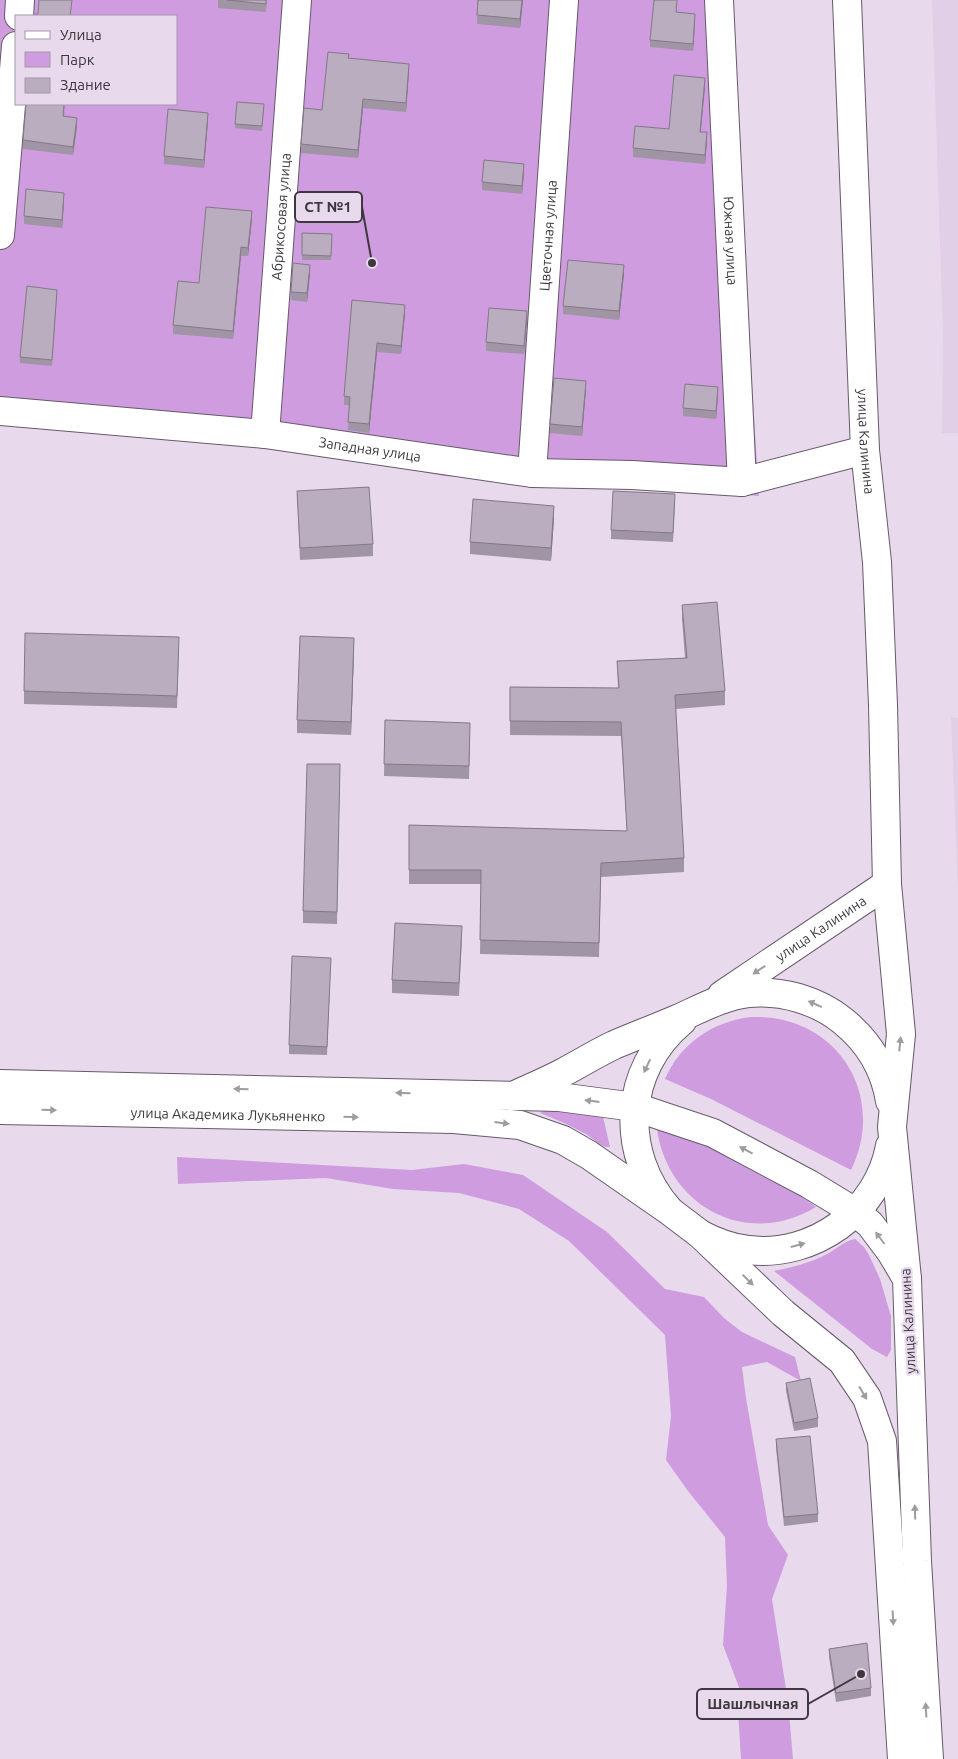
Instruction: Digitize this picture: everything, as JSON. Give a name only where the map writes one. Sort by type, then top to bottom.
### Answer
[{"type":"main road","points":[[19,15],[20,0]]},
{"type":"main road","name":"Абрикосовая улица","points":[[265,434],[297,0]]},
{"type":"main road","name":"Цветочная улица","points":[[532,473],[564,0]]},
{"type":"main road","name":"Южная улица","points":[[719,0],[742,482]]},
{"type":"main road","name":"улица Калинина","points":[[847,0],[865,450],[877,571],[883,705],[887,884],[901,1034],[892,1127],[907,1279],[917,1561],[928,1759]]},
{"type":"main road","points":[[0,235],[15,58]]},
{"type":"main road","name":"Западная улица","points":[[0,411],[265,434],[532,473],[632,475],[742,482],[865,450]]},
{"type":"main road","name":"улица Калинина","points":[[704,1007],[887,884]]},
{"type":"main road","points":[[512,1096],[613,1046],[726,998],[760,993],[795,997],[827,1010],[855,1031],[876,1059],[886,1081],[892,1115],[892,1127],[889,1150],[882,1173],[866,1200],[846,1221],[824,1236],[800,1246],[774,1250],[748,1250],[736,1248],[700,1234]]},
{"type":"main road","points":[[671,1212],[655,1192],[641,1163],[635,1132],[635,1107],[641,1080],[653,1054],[670,1032],[704,1007]]},
{"type":"main road","name":"улица Академика Лукьяненко","points":[[0,1084],[453,1106]]},
{"type":"main road","points":[[453,1106],[512,1096],[559,1097],[635,1107],[713,1133],[809,1184],[855,1212],[870,1224],[891,1252],[907,1279]]},
{"type":"main road","points":[[453,1106],[556,1137],[589,1155],[700,1234],[783,1313],[842,1361],[867,1398],[882,1441],[902,1759]]},
{"type":"main road","name":"улица Академика Лукьяненко","points":[[0,1110],[453,1106]]},
{"type":"shaded area","points":[[932,0],[958,0],[958,433],[942,433],[943,334]]},
{"type":"shaded area","points":[[951,717],[958,718],[958,893]]},
{"type":"green space","points":[[0,0],[728,0],[759,496],[444,476],[298,449],[0,423]]},
{"type":"green space","points":[[751,1017],[781,1020],[808,1029],[830,1044],[847,1064],[858,1087],[863,1114],[861,1141],[851,1170],[711,1099],[665,1079],[680,1055],[699,1036],[723,1024]]},
{"type":"green space","points":[[548,1109],[602,1112],[610,1147],[603,1146],[586,1134],[540,1113]]},
{"type":"green space","points":[[656,1119],[779,1181],[816,1207],[788,1219],[761,1223],[735,1220],[710,1211],[690,1195],[673,1174],[661,1148]]},
{"type":"green space","points":[[177,1157],[412,1170],[464,1164],[523,1175],[607,1232],[665,1289],[704,1297],[724,1318],[742,1332],[795,1357],[801,1381],[767,1362],[742,1367],[768,1525],[788,1555],[772,1599],[788,1702],[793,1759],[741,1759],[738,1711],[740,1690],[723,1645],[727,1586],[725,1537],[666,1460],[671,1416],[665,1335],[569,1241],[519,1209],[459,1193],[393,1189],[326,1178],[178,1184]]},
{"type":"green space","points":[[855,1239],[864,1247],[869,1255],[880,1279],[891,1316],[891,1350],[887,1357],[872,1349],[774,1271],[814,1260],[831,1252],[847,1241]]},
{"type":"building","points":[[39,0],[72,0],[70,15],[35,15],[38,14]]},
{"type":"building","points":[[227,0],[266,0],[266,4]]},
{"type":"building","points":[[478,0],[522,0],[520,19],[477,15]]},
{"type":"building","points":[[654,0],[677,0],[676,12],[695,14],[693,44],[650,40]]},
{"type":"building","points":[[328,52],[349,54],[348,58],[409,64],[406,103],[363,99],[358,150],[301,144],[304,108],[322,110]]},
{"type":"building","points":[[674,75],[705,78],[700,132],[707,132],[705,155],[633,148],[635,126],[669,129]]},
{"type":"building","points":[[237,102],[264,104],[262,126],[235,124]]},
{"type":"building","points":[[26,105],[64,105],[63,116],[77,118],[73,147],[23,140]]},
{"type":"building","points":[[168,109],[208,113],[204,160],[164,156]]},
{"type":"building","points":[[484,160],[524,164],[522,186],[482,182]]},
{"type":"building","points":[[26,189],[64,193],[62,220],[24,216]]},
{"type":"building","points":[[206,207],[252,211],[248,248],[241,247],[233,331],[173,325],[178,281],[199,283]]},
{"type":"building","points":[[302,233],[332,234],[331,256],[302,255]]},
{"type":"building","points":[[568,260],[624,265],[619,311],[563,306]]},
{"type":"building","points":[[293,263],[310,265],[307,293],[291,292]]},
{"type":"building","points":[[27,286],[57,290],[52,360],[20,357]]},
{"type":"building","points":[[352,300],[405,305],[401,346],[377,343],[369,424],[348,422],[350,397],[344,396]]},
{"type":"building","points":[[489,308],[527,311],[524,346],[486,342]]},
{"type":"building","points":[[554,378],[586,381],[582,427],[550,424]]},
{"type":"building","points":[[685,384],[718,387],[716,411],[683,408]]},
{"type":"building","points":[[369,487],[373,544],[300,548],[297,491]]},
{"type":"building","points":[[613,491],[675,494],[673,533],[611,530]]},
{"type":"building","points":[[473,499],[554,506],[551,548],[470,542]]},
{"type":"building","points":[[717,602],[725,691],[675,695],[684,858],[601,863],[599,943],[480,940],[481,870],[409,870],[409,825],[627,831],[621,722],[510,721],[510,687],[619,688],[617,661],[687,658],[682,605]]},
{"type":"building","points":[[25,633],[179,637],[177,696],[24,691]]},
{"type":"building","points":[[300,636],[354,638],[351,722],[297,720]]},
{"type":"building","points":[[385,720],[470,723],[469,766],[384,764]]},
{"type":"building","points":[[307,764],[340,764],[337,912],[303,911]]},
{"type":"building","points":[[395,923],[462,926],[459,983],[392,980]]},
{"type":"building","points":[[292,956],[331,958],[327,1047],[289,1045]]},
{"type":"building","points":[[810,1378],[818,1418],[794,1423],[786,1383]]},
{"type":"building","points":[[810,1436],[818,1514],[784,1517],[776,1439]]},
{"type":"building","points":[[867,1643],[871,1688],[836,1693],[829,1649]]},
{"type":"place","name":"СТ №1","points":[[372,263]]},
{"type":"place","name":"Шашлычная","points":[[861,1674]]}]
